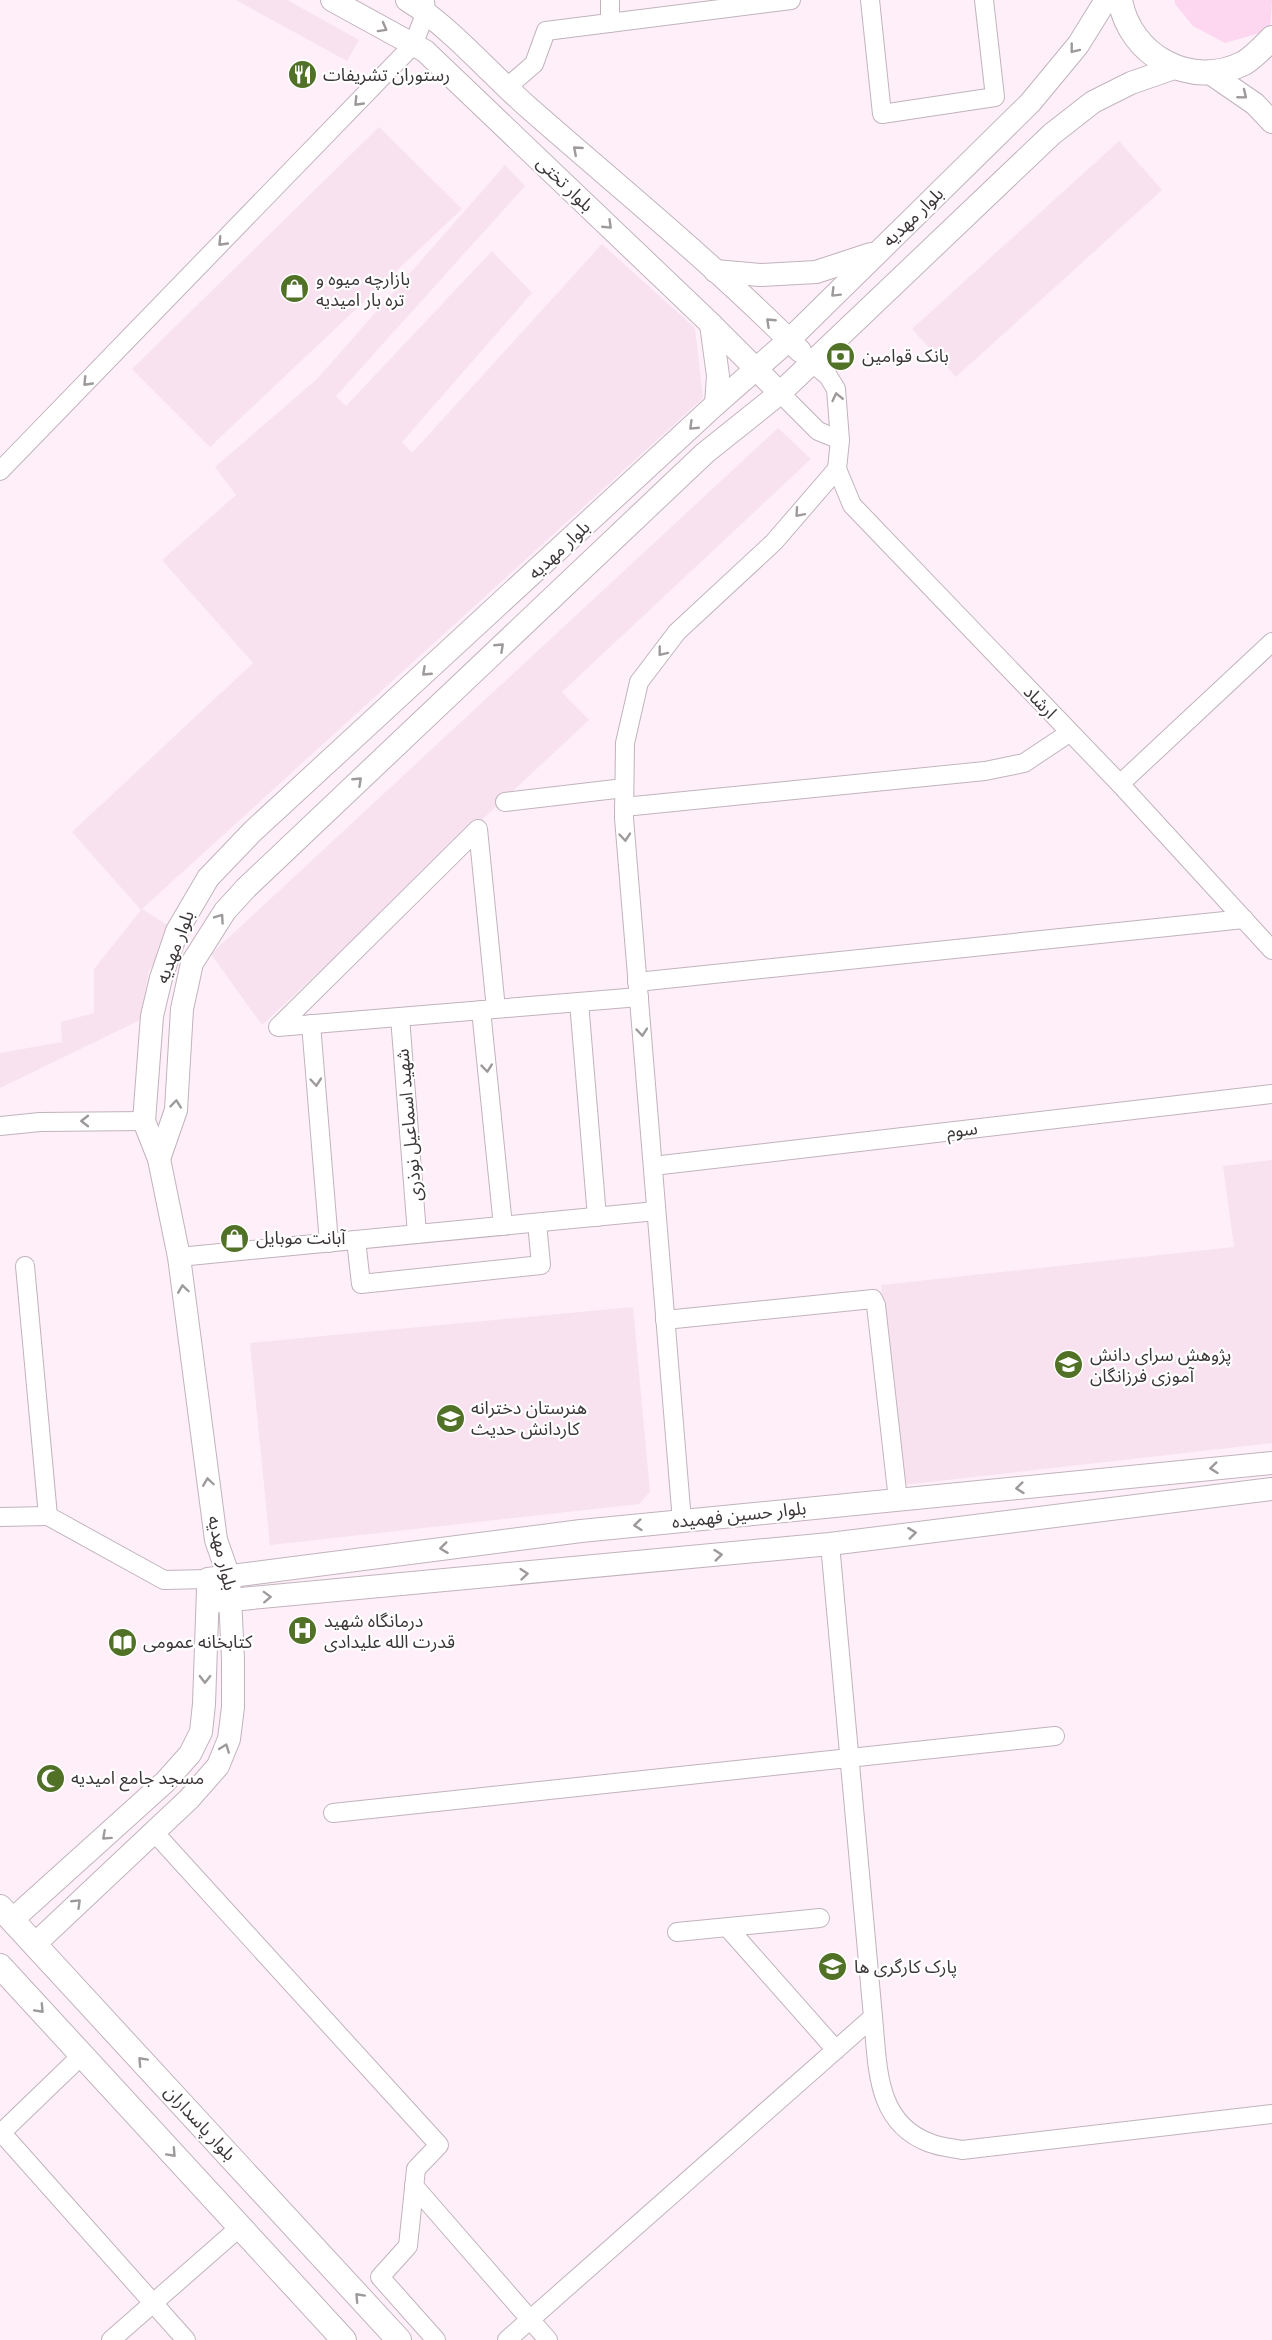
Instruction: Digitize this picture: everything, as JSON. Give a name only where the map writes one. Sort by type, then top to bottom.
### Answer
[{"type":"main road","points":[[1120,0],[1124,19],[1144,49],[1174,68],[1210,73],[1244,63],[1272,38]]},
{"type":"main road","name":"بلوار پاسداران","points":[[6,1913],[399,2340]]},
{"type":"main road","points":[[0,1966],[344,2340]]},
{"type":"street","name":"بلوار تختی","points":[[332,0],[425,51],[757,368],[780,393]]},
{"type":"street","name":"بلوار تختی","points":[[406,0],[426,6],[506,88],[715,271],[812,363]]},
{"type":"street","points":[[610,0],[610,23]]},
{"type":"street","points":[[870,0],[882,114],[995,97],[984,0]]},
{"type":"street","name":"بلوار مهدیه","points":[[35,1944],[189,1799],[218,1766],[229,1739],[233,1707],[223,1585],[179,1257],[159,1159],[144,1121],[152,1016],[161,978],[177,931],[208,878],[252,832],[716,404],[789,340],[1030,103],[1078,45],[1106,0]]},
{"type":"street","points":[[506,88],[534,64],[546,31],[779,1]]},
{"type":"street","points":[[0,471],[414,45],[426,6]]},
{"type":"street","name":"بلوار مهدیه","points":[[159,1159],[176,1110],[182,1009],[192,963],[225,911],[270,865],[705,453],[780,393],[1052,134],[1093,102],[1131,83],[1174,68]]},
{"type":"street","points":[[1210,73],[1246,98],[1272,122]]},
{"type":"street","points":[[715,271],[760,275],[816,272],[876,253]]},
{"type":"street","points":[[711,324],[718,376],[716,404]]},
{"type":"street","name":"ارشاد","points":[[812,363],[828,376],[836,389],[840,440],[837,469],[852,505],[1120,784],[1272,950]]},
{"type":"street","points":[[780,393],[818,431],[840,440]]},
{"type":"street","points":[[682,1521],[624,807],[625,743],[639,682],[677,632],[774,542],[837,469]]},
{"type":"street","points":[[1120,784],[1272,642]]},
{"type":"street","points":[[624,807],[985,771],[1024,763],[1069,733]]},
{"type":"street","points":[[505,802],[624,788]]},
{"type":"street","points":[[503,1226],[489,1009],[478,829],[278,1027],[489,1009],[579,1002],[638,989],[1244,919]]},
{"type":"street","points":[[579,1002],[597,1217]]},
{"type":"street","name":"شهید اسماعیل نوذری","points":[[400,1017],[417,1234]]},
{"type":"street","points":[[311,1024],[329,1243]]},
{"type":"street","name":"سوم","points":[[653,1166],[1272,1094]]},
{"type":"street","points":[[0,1126],[40,1122],[144,1121]]},
{"type":"street","points":[[179,1257],[657,1211]]},
{"type":"street","points":[[356,1240],[361,1284],[541,1265],[537,1223]]},
{"type":"street","points":[[25,1266],[48,1516]]},
{"type":"street","points":[[665,1320],[873,1299],[876,1305],[898,1500]]},
{"type":"street","points":[[1270,1463],[1272,1497]]},
{"type":"street","name":"بلوار حسین فهمیده","points":[[209,1602],[223,1585],[581,1531],[1270,1463]]},
{"type":"street","name":"بلوار حسین فهمیده","points":[[223,1585],[285,1597],[830,1544],[1272,1489]]},
{"type":"street","points":[[0,1517],[48,1516],[164,1580],[223,1585]]},
{"type":"street","points":[[830,1544],[880,2078],[887,2105],[899,2126],[930,2143],[962,2150],[1272,2114]]},
{"type":"street","name":"بلوار مهدیه","points":[[6,1913],[165,1782],[190,1754],[201,1732],[209,1602]]},
{"type":"street","points":[[333,1814],[1054,1736]]},
{"type":"street","points":[[154,1832],[440,2145],[416,2169],[408,2246],[380,2277],[436,2340]]},
{"type":"street","points":[[677,1932],[820,1918]]},
{"type":"street","points":[[728,1928],[836,2050]]},
{"type":"street","points":[[507,2340],[873,2016]]},
{"type":"street","points":[[82,2055],[0,2132],[186,2340]]},
{"type":"street","points":[[414,2186],[548,2340]]},
{"type":"street","points":[[111,2340],[240,2227]]},
{"type":"shaded area","points":[[236,0],[287,0],[359,40],[347,61]]},
{"type":"shaded area","points":[[1175,0],[1272,0],[1270,30],[1225,43],[1193,26],[1175,4]]},
{"type":"shaded area","name":"بازارچه میوه و تره بار امیدیه","points":[[379,127],[462,209],[210,447],[132,369]]},
{"type":"shaded area","points":[[1119,141],[1162,190],[956,377],[912,329]]},
{"type":"shaded area","points":[[505,165],[525,186],[336,396],[346,406],[492,251],[532,293],[402,442],[412,453],[602,244],[695,328],[703,398],[142,909],[177,931],[149,971],[140,1020],[0,1088],[0,1053],[62,1042],[61,1022],[94,1013],[94,969],[141,910],[72,832],[253,663],[162,560],[236,495],[215,467],[317,379]]},
{"type":"shaded area","points":[[778,428],[811,459],[562,692],[589,720],[262,1025],[211,954]]},
{"type":"shaded area","name":"پژوهش سرای دانش آموزی فرزانگان","points":[[1272,1160],[1272,1443],[903,1485],[881,1285],[1234,1247],[1223,1166]]},
{"type":"shaded area","name":"هنرستان دخترانه کاردانش حدیث","points":[[633,1307],[650,1492],[639,1504],[270,1545],[250,1343]]},
{"type":"place","name":"رستوران تشریفات","points":[[302,75]]},
{"type":"place","name":"بازارچه میوه و تره بار امیدیه","points":[[295,289]]},
{"type":"place","name":"بانک قوامین","points":[[841,356]]},
{"type":"place","name":"آبانت موبایل","points":[[235,1238]]},
{"type":"place","name":"پژوهش سرای دانش آموزی فرزانگان","points":[[1069,1365]]},
{"type":"place","name":"هنرستان دخترانه کاردانش حدیث","points":[[450,1418]]},
{"type":"place","name":"درمانگاه شهید قدرت الله علیدادی","points":[[303,1631]]},
{"type":"place","name":"کتابخانه عمومی","points":[[122,1642]]},
{"type":"place","name":"مسجد جامع امیدیه","points":[[50,1778]]},
{"type":"place","name":"پارک کارگری ها","points":[[833,1967]]}]
